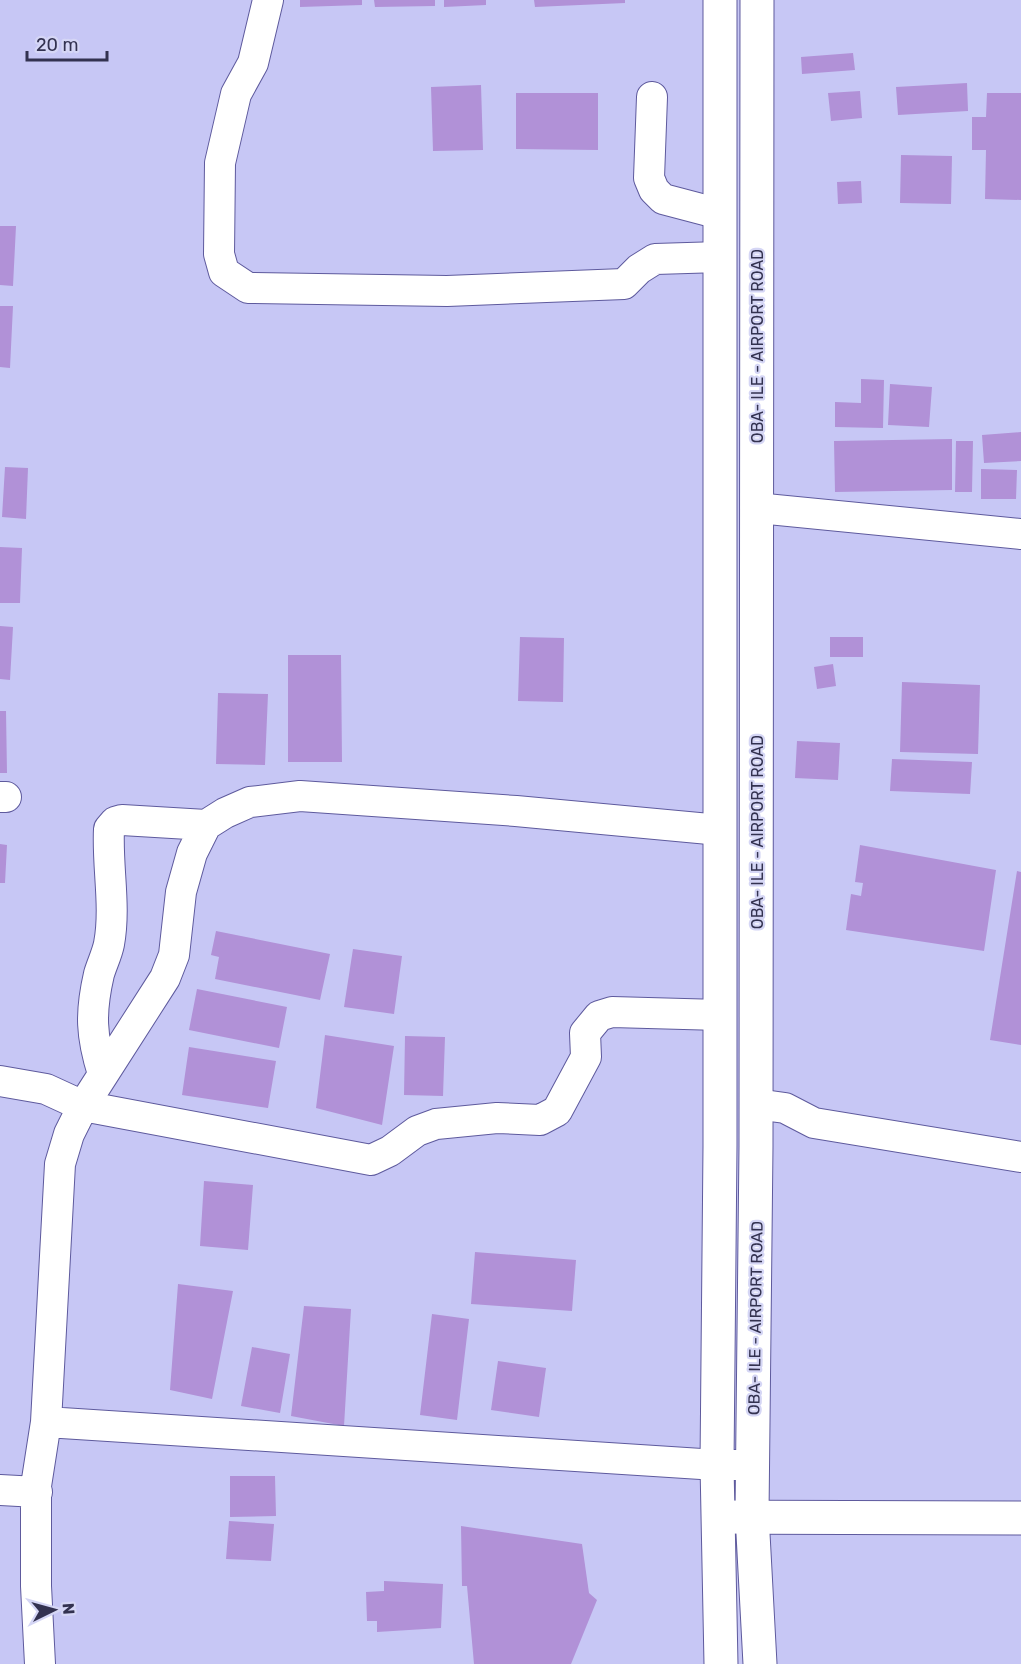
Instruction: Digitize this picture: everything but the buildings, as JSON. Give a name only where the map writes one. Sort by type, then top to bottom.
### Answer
[{"type":"main road","points":[[720,0],[720,1015],[717,1465],[721,1664]]},
{"type":"main road","name":"OBA- ILE - AIRPORT ROAD","points":[[757,0],[756,1104],[753,1515],[760,1664]]},
{"type":"main road","points":[[718,1517],[753,1515],[1021,1518]]},
{"type":"street","points":[[268,0],[253,63],[236,94],[220,163],[219,254],[224,272],[248,288],[447,291],[624,284],[639,269],[654,259],[720,257]]},
{"type":"street","points":[[652,97],[649,178],[654,190],[663,199],[720,214]]},
{"type":"street","points":[[757,508],[1021,534]]},
{"type":"street","points":[[40,1664],[36,1586],[37,1492],[46,1422],[60,1164],[69,1134],[83,1106],[171,965],[181,892],[192,853],[206,825],[225,813],[250,802],[300,796],[516,811],[720,830]]},
{"type":"street","points":[[104,1074],[95,1048],[92,1019],[99,974],[109,944],[111,913],[107,854],[109,829],[115,822],[122,820],[206,825]]},
{"type":"street","points":[[0,1081],[46,1089],[83,1106],[371,1160],[390,1151],[417,1131],[436,1124],[497,1118],[540,1120],[557,1111],[586,1057],[585,1033],[599,1016],[612,1012],[720,1015]]},
{"type":"street","points":[[756,1104],[785,1108],[814,1123],[1021,1157]]},
{"type":"street","points":[[46,1422],[717,1465],[753,1465]]},
{"type":"street","points":[[0,1490],[37,1492]]}]
